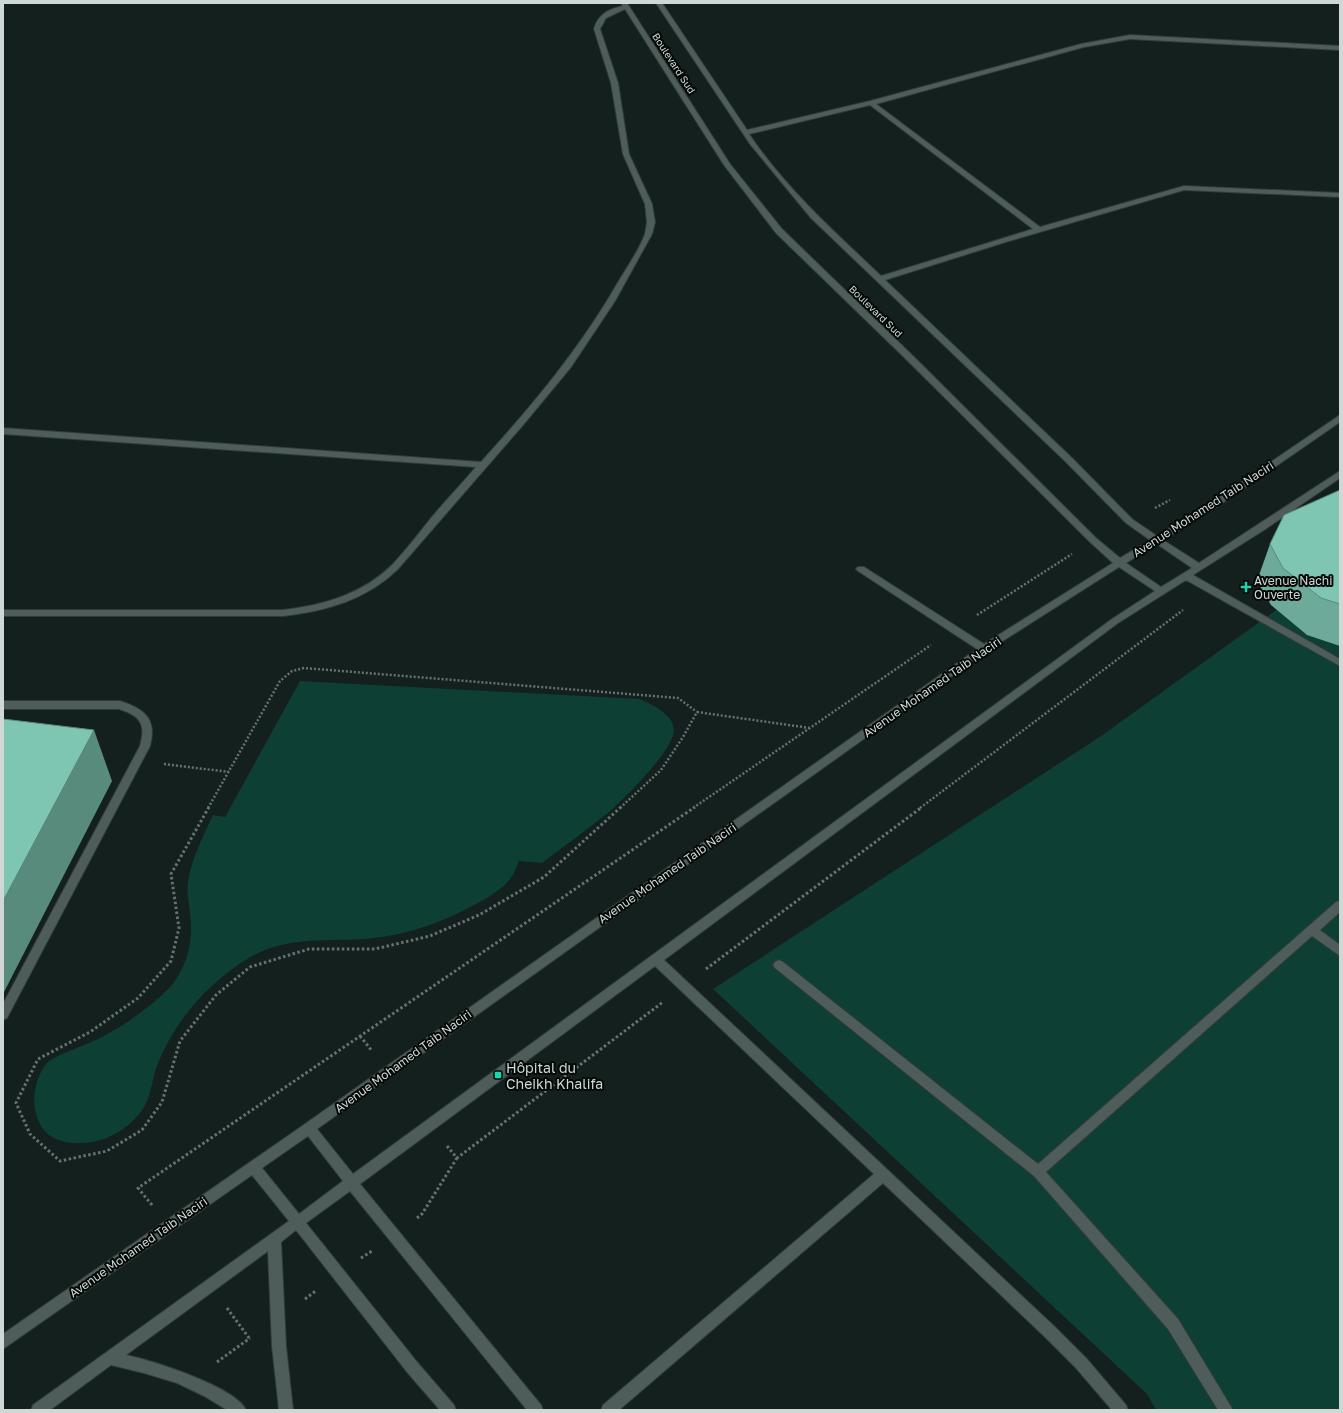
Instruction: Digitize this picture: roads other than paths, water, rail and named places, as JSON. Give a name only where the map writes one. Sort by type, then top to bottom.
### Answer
[{"type":"street","name":"Boulevard Sud","points":[[659,3],[745,133],[787,186],[814,216],[1069,460],[1129,521],[1198,568]]},
{"type":"street","name":"Boulevard Sud","points":[[625,5],[727,164],[779,231],[911,359],[1093,540],[1119,563],[1162,592]]},
{"type":"street","points":[[3,613],[304,611],[324,607],[361,593],[390,572],[482,465],[518,427],[548,392],[587,340],[619,291],[648,236],[651,222],[650,209],[626,156],[616,89],[609,61],[597,29],[598,23],[607,13],[625,5]]},
{"type":"street","points":[[745,133],[773,127],[838,108],[871,103],[1083,45],[1130,37],[1340,48]]},
{"type":"street","points":[[871,103],[1039,230]]},
{"type":"street","points":[[880,279],[1039,230],[1184,188],[1340,195]]},
{"type":"street","name":"Avenue Mohamed Taib Naciri","points":[[3,1342],[254,1167],[984,649],[1218,502],[1340,418]]},
{"type":"street","points":[[3,431],[482,465]]},
{"type":"street","points":[[38,1410],[352,1183],[1115,621],[1261,528],[1340,474]]},
{"type":"street","points":[[861,569],[984,649]]},
{"type":"street","points":[[1187,576],[1340,663]]},
{"type":"street","points":[[3,705],[120,705],[132,709],[142,716],[148,725],[149,736],[3,1015]]},
{"type":"street","points":[[1038,1172],[1340,905]]},
{"type":"street","points":[[1312,930],[1340,950]]},
{"type":"street","points":[[655,959],[1081,1362],[1121,1410]]},
{"type":"street","points":[[779,965],[1038,1172],[1173,1324],[1226,1410]]},
{"type":"street","points":[[309,1128],[536,1410]]},
{"type":"street","points":[[254,1167],[412,1367],[450,1410]]},
{"type":"street","points":[[608,1410],[883,1175]]},
{"type":"street","points":[[274,1239],[276,1320],[280,1367],[286,1410]]},
{"type":"street","points":[[110,1358],[151,1367],[190,1382],[231,1404],[239,1410]]},
{"type":"place","name":"Avenue Nachi Ouverte","points":[[1246,587]]},
{"type":"place","name":"Hôpital du Cheikh Khalifa","points":[[498,1075]]}]
